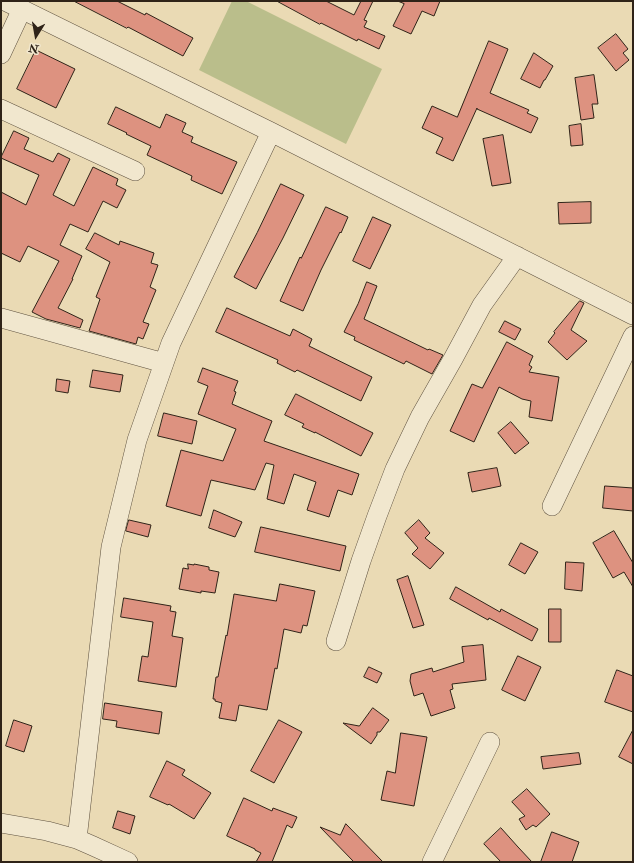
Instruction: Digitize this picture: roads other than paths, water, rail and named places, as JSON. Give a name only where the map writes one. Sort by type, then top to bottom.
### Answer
[{"type":"street","points":[[1,54],[14,5],[271,132],[633,315]]},
{"type":"street","points":[[1,109],[135,171]]},
{"type":"street","points":[[77,839],[111,547],[137,440],[171,343],[271,132]]},
{"type":"street","points":[[336,641],[361,561],[395,469],[420,418],[482,305],[517,256]]},
{"type":"street","points":[[1,318],[164,363]]},
{"type":"street","points":[[552,506],[633,336]]},
{"type":"street","points":[[432,862],[490,742]]},
{"type":"street","points":[[1,823],[47,831],[77,839],[128,862]]}]
